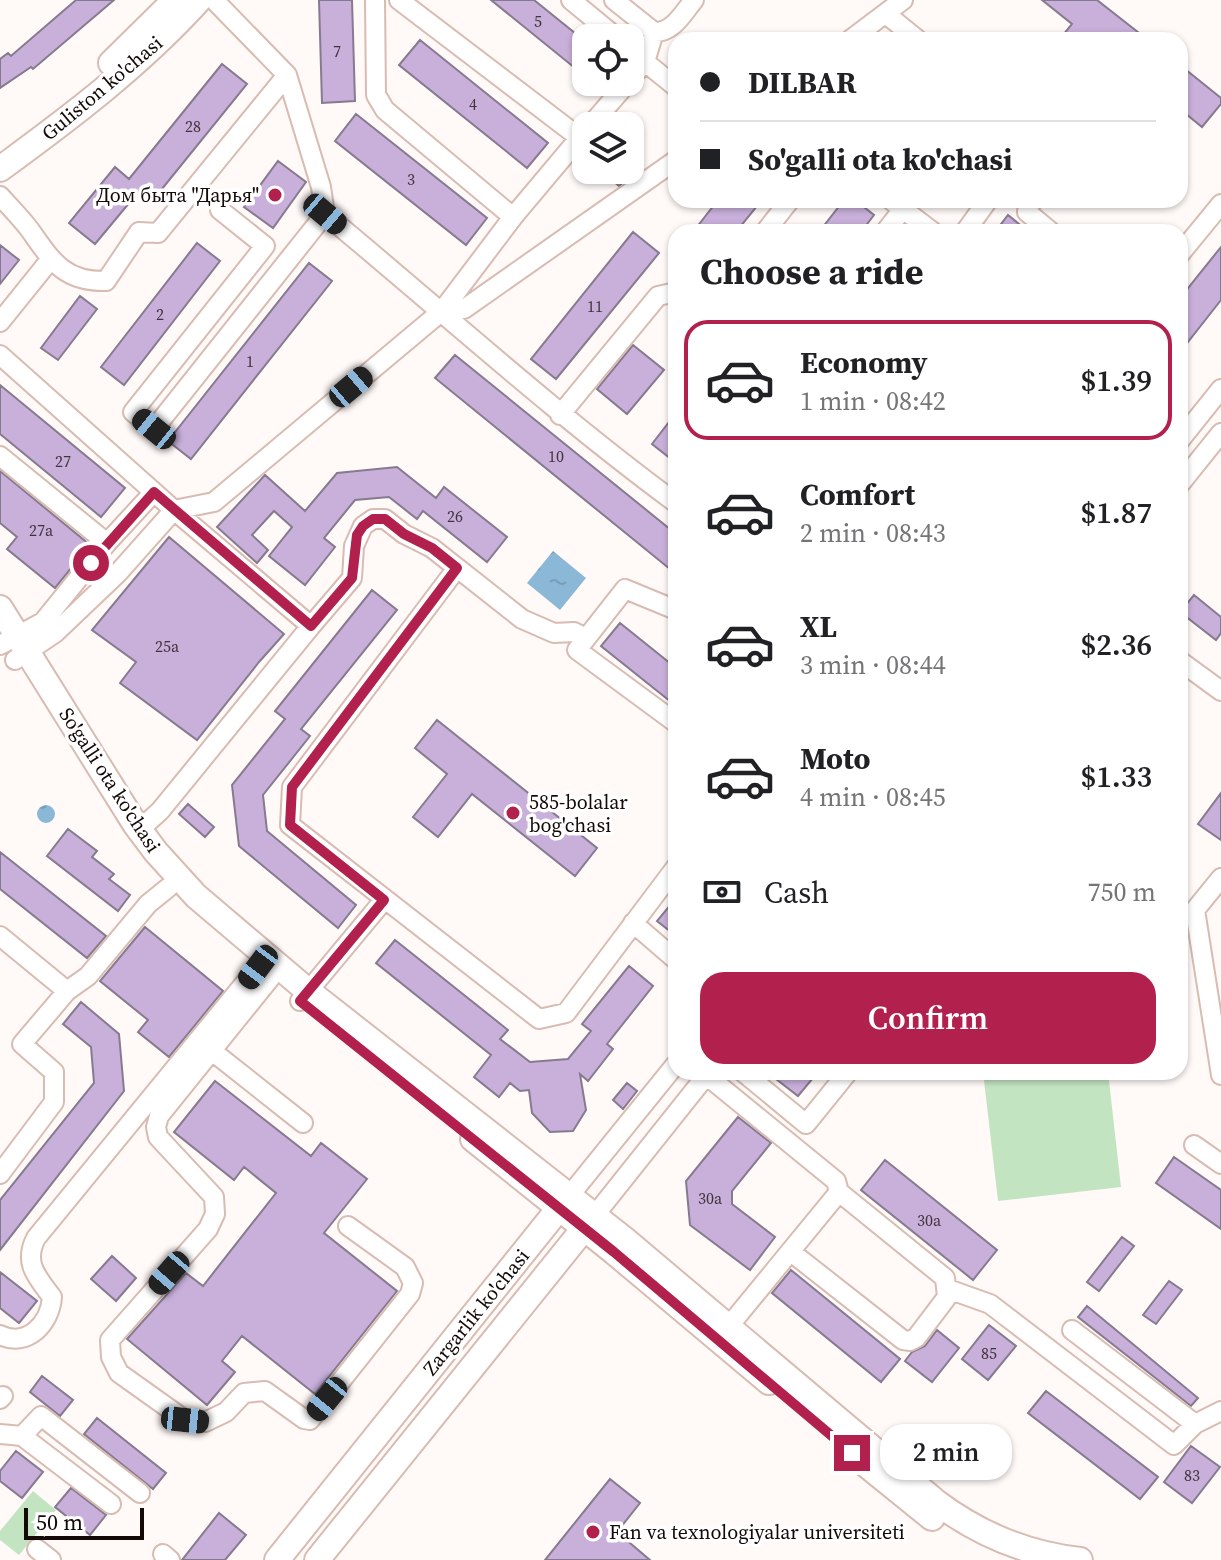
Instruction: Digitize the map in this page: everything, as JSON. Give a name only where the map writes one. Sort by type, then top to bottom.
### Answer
[{"type":"main road","name":"Guliston ko'chasi","points":[[0,149],[90,82],[175,0]]},
{"type":"main road","name":"Guliston ko'chasi","points":[[0,169],[107,88],[173,29],[199,0]]},
{"type":"main road","name":"So'galli ota ko'chasi","points":[[0,608],[11,646],[125,832],[169,887],[265,972],[304,996]]},
{"type":"main road","name":"So'galli ota ko'chasi","points":[[11,646],[139,830],[196,896],[304,996],[589,1222],[729,1326],[952,1514],[1017,1547],[1048,1556],[1080,1560]]},
{"type":"main road","name":"Zargarlik ko'chasi","points":[[277,1560],[564,1202]]},
{"type":"main road","name":"So'galli ota ko'chasi","points":[[589,1222],[903,1497],[955,1533],[1007,1560]]},
{"type":"main road","name":"Zargarlik ko'chasi","points":[[317,1560],[589,1222]]},
{"type":"street","points":[[214,0],[287,75],[321,187],[325,214],[560,415],[668,496]]},
{"type":"street","points":[[375,0],[376,95],[385,110],[513,217]]},
{"type":"street","points":[[399,0],[572,122]]},
{"type":"street","points":[[571,0],[600,24]]},
{"type":"street","points":[[614,0],[654,32],[662,33],[670,29],[694,0]]},
{"type":"street","points":[[861,32],[903,0]]},
{"type":"street","points":[[886,14],[908,32]]},
{"type":"street","points":[[654,32],[645,62],[668,81]]},
{"type":"street","points":[[0,196],[50,260],[84,281],[106,281],[139,232],[158,233],[287,75]]},
{"type":"street","points":[[602,112],[616,96]]},
{"type":"street","points":[[11,646],[51,636],[118,573],[174,510],[214,502],[442,311],[513,217],[572,147]]},
{"type":"street","points":[[442,311],[464,309],[668,166]]},
{"type":"street","points":[[1188,244],[1221,204]]},
{"type":"street","points":[[771,224],[784,208]]},
{"type":"street","points":[[902,208],[923,224]]},
{"type":"street","points":[[1029,208],[1027,212],[1041,224]]},
{"type":"street","points":[[220,210],[265,246],[133,412],[154,429],[325,214]]},
{"type":"street","points":[[0,322],[50,260]]},
{"type":"street","points":[[560,415],[658,296],[668,294]]},
{"type":"street","points":[[0,355],[174,510],[311,626]]},
{"type":"street","points":[[1188,429],[1221,389]]},
{"type":"street","points":[[1188,474],[1221,433]]},
{"type":"street","points":[[1188,442],[1205,453]]},
{"type":"street","points":[[0,456],[107,543]]},
{"type":"street","points":[[11,646],[43,622],[107,543],[154,492]]},
{"type":"street","points":[[139,830],[160,811],[352,578],[357,535],[373,519],[385,519],[404,534],[432,548],[522,619],[554,633],[574,632],[586,638]]},
{"type":"street","points":[[457,568],[292,787],[290,825],[539,1019],[566,1013],[668,877]]},
{"type":"street","points":[[668,607],[625,589],[577,650],[668,717]]},
{"type":"street","points":[[1188,667],[1221,691]]},
{"type":"street","points":[[1221,878],[1195,910],[1221,1075]]},
{"type":"street","points":[[2,1168],[54,1102],[54,1072],[22,1044],[67,991],[88,976],[148,904],[169,887]]},
{"type":"street","points":[[304,996],[384,900]]},
{"type":"street","points":[[633,923],[668,953]]},
{"type":"street","points":[[0,936],[67,991]]},
{"type":"street","points":[[265,972],[212,1051],[159,1116],[156,1127],[158,1137],[214,1197],[215,1214],[208,1229],[110,1340],[111,1357],[119,1373],[185,1420],[205,1422],[226,1412],[244,1393],[265,1391],[304,1419],[310,1420],[410,1294],[413,1283],[405,1267],[348,1226]]},
{"type":"street","points":[[0,1335],[8,1339],[23,1339],[43,1324],[51,1309],[52,1297],[29,1261],[36,1238],[265,972]]},
{"type":"street","points":[[212,1051],[303,1123]]},
{"type":"street","name":"Zargarlik ko'chasi","points":[[564,1202],[668,1074]]},
{"type":"street","name":"Zargarlik ko'chasi","points":[[589,1222],[703,1080]]},
{"type":"street","points":[[715,1080],[836,1181],[839,1192],[945,1278],[947,1297],[916,1338],[903,1340],[791,1252]]},
{"type":"street","points":[[753,1080],[806,1124],[842,1080]]},
{"type":"street","points":[[1194,1145],[1221,1164]]},
{"type":"street","points":[[729,1326],[839,1192]]},
{"type":"street","points":[[948,1289],[990,1304],[1174,1445],[1195,1424],[1221,1411]]},
{"type":"street","points":[[1072,1330],[1195,1424]]},
{"type":"street","points":[[22,1436],[41,1416],[140,1493]]},
{"type":"street","points":[[0,1434],[22,1436],[111,1504]]},
{"type":"green space","points":[[984,1080],[1109,1080],[1121,1187],[998,1201]]},
{"type":"green space","points":[[33,1491],[56,1510],[19,1555],[0,1540],[0,1531]]},
{"type":"water","points":[[553,551],[586,578],[560,610],[527,583]]},
{"type":"water","points":[[46,805],[55,814],[46,823],[37,814]]},
{"type":"building","points":[[76,0],[114,0],[33,69],[31,67],[0,88],[0,59],[8,53],[11,56]]},
{"type":"building","points":[[319,0],[352,0],[355,101],[322,103]]},
{"type":"building","points":[[491,0],[534,0],[572,31],[572,66]]},
{"type":"building","points":[[1042,0],[1097,0],[1138,32],[1066,32],[1072,24]]},
{"type":"building","points":[[420,40],[548,143],[527,168],[399,65]]},
{"type":"building","points":[[222,64],[247,84],[153,200],[140,190],[95,244],[69,223],[115,167],[129,179]]},
{"type":"building","points":[[1188,71],[1221,98],[1221,104],[1202,127],[1188,116]]},
{"type":"building","points":[[356,114],[487,218],[466,245],[335,141]]},
{"type":"building","name":"Дом быта \"Дарья\"","points":[[278,161],[306,182],[273,228],[244,207]]},
{"type":"building","points":[[712,208],[756,208],[742,224],[699,224]]},
{"type":"building","points":[[838,208],[865,208],[874,215],[867,224],[825,224]]},
{"type":"building","points":[[1008,215],[1019,224],[1001,224]]},
{"type":"building","points":[[633,232],[659,253],[556,379],[531,359]]},
{"type":"building","points":[[197,243],[220,261],[124,385],[101,367]]},
{"type":"building","points":[[0,245],[19,260],[0,284]]},
{"type":"building","points":[[1221,247],[1221,300],[1188,342],[1188,288]]},
{"type":"building","points":[[309,263],[332,281],[191,459],[168,441]]},
{"type":"building","points":[[80,296],[97,309],[58,360],[41,348]]},
{"type":"building","points":[[633,345],[664,370],[627,414],[597,389]]},
{"type":"building","points":[[455,355],[668,528],[668,567],[435,378]]},
{"type":"building","points":[[0,385],[125,488],[101,517],[0,434]]},
{"type":"building","points":[[668,423],[668,457],[652,444]]},
{"type":"building","points":[[397,467],[436,498],[444,487],[507,537],[487,562],[423,511],[417,519],[389,497],[355,500],[324,538],[335,547],[305,585],[269,556],[292,527],[274,511],[252,535],[268,550],[257,563],[217,527],[265,475],[305,511],[337,473]]},
{"type":"building","points":[[0,471],[90,545],[55,588],[7,549],[17,537],[0,523]]},
{"type":"building","points":[[169,537],[284,634],[197,740],[120,683],[136,662],[92,630]]},
{"type":"building","points":[[372,590],[397,610],[301,729],[310,736],[263,795],[267,831],[356,905],[338,928],[239,846],[232,785],[285,719],[275,711]]},
{"type":"building","points":[[1194,595],[1221,617],[1221,633],[1216,640],[1188,618],[1188,602]]},
{"type":"building","points":[[620,623],[668,662],[668,700],[601,646]]},
{"type":"building","points":[[437,720],[597,848],[575,876],[472,794],[438,837],[413,817],[447,774],[415,748]]},
{"type":"building","points":[[1221,793],[1221,840],[1198,824]]},
{"type":"building","points":[[188,804],[214,827],[205,837],[179,814]]},
{"type":"building","points":[[68,829],[97,851],[92,857],[114,874],[109,879],[130,895],[118,911],[47,856]]},
{"type":"building","points":[[0,852],[106,936],[87,958],[0,889]]},
{"type":"building","points":[[668,908],[668,930],[657,921]]},
{"type":"building","points":[[145,927],[223,991],[169,1057],[138,1032],[148,1020],[100,981]]},
{"type":"building","points":[[395,940],[508,1030],[500,1039],[530,1062],[568,1059],[591,1031],[582,1024],[629,966],[653,986],[607,1044],[613,1049],[588,1081],[580,1074],[586,1110],[573,1131],[550,1132],[532,1113],[529,1090],[520,1091],[510,1083],[499,1097],[474,1077],[491,1055],[376,963]]},
{"type":"building","points":[[81,1002],[119,1034],[124,1091],[0,1250],[0,1200],[94,1083],[91,1047],[63,1024]]},
{"type":"building","points":[[777,1080],[811,1080],[798,1096]]},
{"type":"building","points":[[215,1081],[311,1156],[321,1143],[367,1179],[324,1233],[397,1291],[315,1394],[242,1336],[222,1361],[235,1372],[207,1405],[127,1339],[186,1273],[203,1286],[276,1193],[244,1167],[234,1180],[174,1132]]},
{"type":"building","points":[[627,1083],[637,1091],[623,1109],[613,1100]]},
{"type":"building","points":[[738,1117],[771,1143],[732,1191],[732,1204],[775,1237],[750,1270],[690,1225],[686,1181]]},
{"type":"building","points":[[1174,1157],[1221,1190],[1221,1229],[1156,1183]]},
{"type":"building","points":[[885,1160],[997,1250],[973,1280],[861,1190]]},
{"type":"building","points":[[1122,1237],[1134,1246],[1099,1291],[1087,1282]]},
{"type":"building","points":[[112,1256],[136,1278],[116,1301],[91,1279]]},
{"type":"building","points":[[791,1270],[900,1359],[881,1382],[772,1293]]},
{"type":"building","points":[[0,1272],[37,1301],[19,1323],[0,1308]]},
{"type":"building","points":[[1169,1281],[1182,1290],[1156,1324],[1143,1315]]},
{"type":"building","points":[[1087,1306],[1198,1398],[1191,1406],[1078,1317]]},
{"type":"building","points":[[989,1325],[1016,1346],[988,1380],[962,1359]]},
{"type":"building","points":[[937,1330],[959,1348],[932,1382],[905,1361],[912,1352],[925,1346]]},
{"type":"building","points":[[42,1376],[73,1400],[60,1416],[30,1392]]},
{"type":"building","points":[[1046,1391],[1158,1477],[1140,1499],[1028,1413]]},
{"type":"building","points":[[97,1418],[166,1473],[153,1489],[84,1434]]},
{"type":"building","points":[[1191,1446],[1220,1467],[1192,1503],[1164,1482]]},
{"type":"building","points":[[16,1451],[43,1472],[22,1498],[0,1481],[0,1471]]},
{"type":"building","name":"Fan va texnologiyalar universiteti","points":[[610,1479],[640,1503],[617,1532],[650,1560],[545,1560]]},
{"type":"building","points":[[71,1488],[106,1515],[90,1535],[55,1507]]},
{"type":"building","points":[[219,1513],[246,1535],[225,1560],[182,1560]]},
{"type":"place","name":"Дом быта \"Дарья\"","points":[[275,195]]},
{"type":"place","name":"585-bolalar bog'chasi","points":[[513,813]]},
{"type":"place","name":"Fan va texnologiyalar universiteti","points":[[593,1532]]},
{"type":"route","points":[[91,563],[154,492],[311,626],[352,578],[357,535],[373,519],[385,519],[404,534],[432,548],[457,568],[292,787],[290,825],[384,900],[300,1001],[614,1252],[852,1453]]}]
